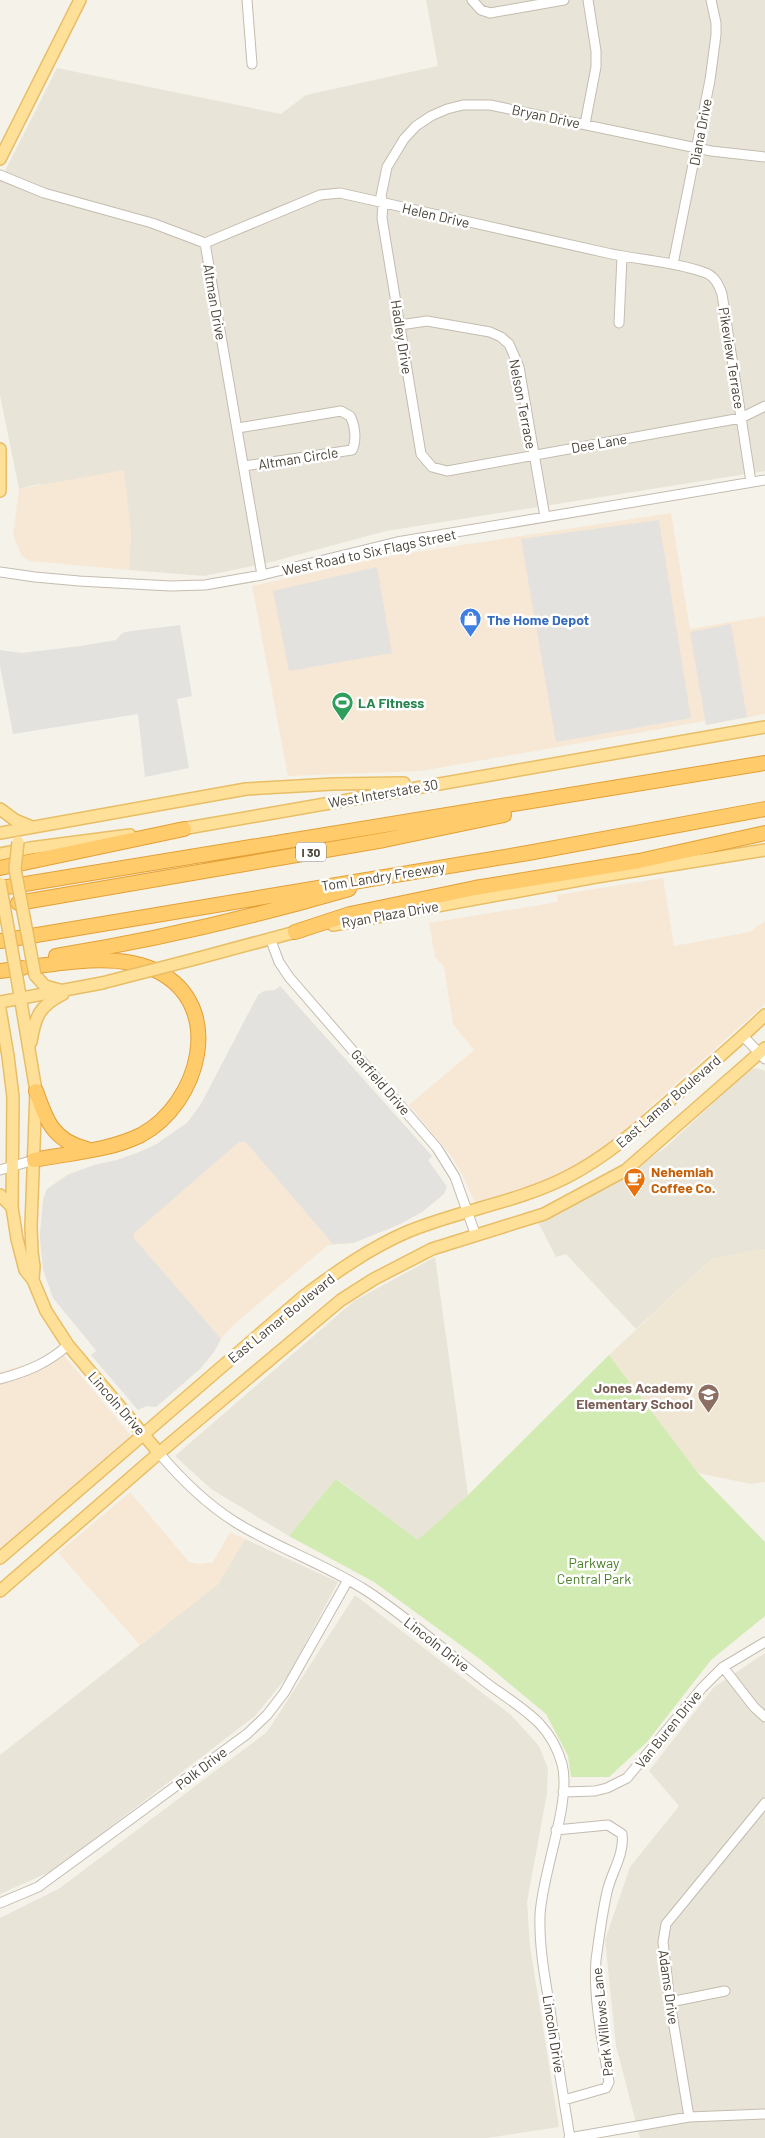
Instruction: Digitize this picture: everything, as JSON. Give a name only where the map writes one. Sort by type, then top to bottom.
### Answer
[{"type":"highway","name":"I 30","points":[[0,888],[765,763]]},
{"type":"highway","name":"I 30","points":[[9,904],[384,840],[558,805],[601,790]]},
{"type":"highway","name":"Tom Landry Freeway","points":[[0,941],[416,871],[765,809]]},
{"type":"highway","points":[[0,868],[184,829]]},
{"type":"highway","points":[[295,932],[350,914],[474,888],[639,861],[765,833]]},
{"type":"highway","points":[[0,965],[25,968],[218,924],[416,871]]},
{"type":"highway","points":[[0,971],[66,963],[104,961],[132,963],[157,972],[173,983],[187,998],[195,1015],[198,1030],[198,1050],[195,1066],[184,1093],[174,1107],[159,1122],[142,1134],[118,1144],[34,1160]]},
{"type":"highway","points":[[36,1091],[51,1128],[64,1140],[77,1147],[90,1150]]},
{"type":"main road","points":[[0,159],[80,0]]},
{"type":"main road","points":[[0,449],[0,491]]},
{"type":"main road","name":"West Interstate 30","points":[[0,854],[86,840],[184,829],[434,783],[765,727]]},
{"type":"main road","points":[[0,833],[246,789],[333,784],[434,783]]},
{"type":"main road","points":[[0,809],[15,820],[34,828]]},
{"type":"main road","points":[[25,968],[15,868],[18,842],[23,834],[34,828]]},
{"type":"main road","name":"Ryan Plaza Drive","points":[[0,1002],[102,984],[295,932],[596,877],[765,850]]},
{"type":"main road","points":[[0,883],[25,968],[45,986],[68,990]]},
{"type":"main road","name":"Lincoln Drive","points":[[25,968],[20,999],[36,1091],[31,1226],[34,1266],[33,1280]]},
{"type":"main road","points":[[29,1051],[34,1023],[38,1014],[51,1000],[68,990]]},
{"type":"main road","name":"Lincoln Drive","points":[[0,1010],[8,1056],[13,1106],[12,1206],[21,1258],[25,1270],[33,1280],[46,1311],[68,1345],[159,1452]]},
{"type":"main road","name":"East Lamar Boulevard","points":[[0,1558],[304,1296],[330,1276],[375,1248],[406,1232],[525,1196],[587,1166],[646,1123],[765,1015]]},
{"type":"main road","points":[[0,1043],[8,1056]]},
{"type":"main road","name":"East Lamar Boulevard","points":[[0,1591],[159,1452],[341,1300],[374,1279],[419,1256],[544,1214],[574,1200],[626,1170],[763,1053]]},
{"type":"main road","points":[[0,1195],[12,1206]]},
{"type":"street","points":[[247,0],[252,64]]},
{"type":"street","points":[[472,0],[476,6],[485,12],[497,13],[564,0]]},
{"type":"street","points":[[585,124],[596,67],[596,50],[588,0]]},
{"type":"street","name":"Diana Drive","points":[[674,264],[697,148],[716,35],[716,23],[711,0]]},
{"type":"street","name":"Bryan Drive","points":[[383,203],[381,196],[387,167],[395,152],[416,126],[431,116],[463,105],[490,105],[697,148],[765,157]]},
{"type":"street","points":[[0,175],[44,193],[152,223],[205,243]]},
{"type":"street","name":"Helen Drive","points":[[205,243],[320,195],[340,193],[622,256],[674,264]]},
{"type":"street","name":"Hadley Drive","points":[[383,203],[382,218],[421,454],[432,466]]},
{"type":"street","name":"Altman Drive","points":[[205,243],[262,575]]},
{"type":"street","points":[[619,323],[622,256]]},
{"type":"street","name":"Pikeview Terrace","points":[[674,264],[712,276],[718,283],[722,294],[751,482]]},
{"type":"street","name":"Nelson Terrace","points":[[400,325],[427,321],[490,332],[501,337],[509,344],[519,367],[544,518]]},
{"type":"street","name":"Dee Lane","points":[[432,466],[447,471],[741,418],[765,406]]},
{"type":"street","name":"Altman Circle","points":[[238,428],[341,411],[350,416],[353,427],[355,444],[352,450],[244,466]]},
{"type":"street","name":"West Road to Six Flags Street","points":[[0,572],[61,580],[170,586],[206,585],[262,575],[398,542],[765,480]]},
{"type":"street","name":"Garfield Drive","points":[[270,938],[279,962],[289,978],[437,1148],[451,1168],[476,1236]]},
{"type":"street","points":[[743,1036],[763,1053]]},
{"type":"street","points":[[0,1170],[34,1160]]},
{"type":"street","points":[[0,1379],[38,1366],[53,1358],[68,1345]]},
{"type":"street","name":"Lincoln Drive","points":[[159,1452],[200,1494],[233,1521],[348,1580],[405,1618],[485,1682],[532,1716],[548,1731],[563,1768],[562,1792],[556,1830],[544,1887],[540,1935],[570,2138]]},
{"type":"street","name":"Polk Drive","points":[[0,1903],[38,1887],[248,1734],[267,1715],[284,1693],[348,1580]]},
{"type":"street","name":"Van Buren Drive","points":[[562,1792],[595,1791],[607,1788],[627,1778],[702,1688],[723,1667],[765,1642]]},
{"type":"street","points":[[723,1667],[765,1717]]},
{"type":"street","name":"Adams Drive","points":[[689,2117],[670,2002],[663,1942],[666,1924],[765,1803]]},
{"type":"street","name":"Park Willows Lane","points":[[556,1830],[608,1825],[622,1834],[623,1840],[616,1870],[606,1893],[596,1962],[599,2013],[609,2082],[606,2088],[600,2091],[564,2100]]},
{"type":"street","points":[[670,2002],[725,1991]]},
{"type":"street","points":[[570,2138],[689,2117],[765,2114]]},
{"type":"shaded area","points":[[426,0],[765,0],[765,471],[386,531],[271,562],[204,576],[129,570],[131,531],[39,484],[19,489],[0,395],[0,181],[57,68],[281,114],[306,95],[438,66]]},
{"type":"shaded area","points":[[124,470],[131,531],[129,570],[30,561],[22,556],[13,536],[19,489]]},
{"type":"shaded area","points":[[671,513],[690,629],[765,616],[765,714],[706,725],[705,721],[421,771],[288,776],[252,586],[384,557]]},
{"type":"shaded area","points":[[659,520],[691,718],[556,742],[521,539]]},
{"type":"shaded area","points":[[377,567],[392,653],[289,671],[273,591]]},
{"type":"shaded area","points":[[731,624],[747,717],[706,725],[690,632]]},
{"type":"shaded area","points":[[180,625],[192,696],[177,699],[189,768],[145,777],[138,714],[13,734],[0,666],[0,650],[21,653],[81,646],[116,640],[122,633],[131,631]]},
{"type":"shaded area","points":[[663,878],[674,946],[749,932],[765,921],[765,1004],[643,1113],[647,1118],[604,1151],[550,1180],[504,1198],[475,1203],[452,1157],[409,1105],[474,1050],[453,1024],[444,967],[435,957],[429,923],[558,902],[557,895]]},
{"type":"shaded area","points":[[280,986],[432,1156],[428,1160],[447,1187],[444,1194],[422,1212],[398,1225],[353,1243],[328,1245],[232,1326],[200,1369],[156,1407],[146,1406],[138,1410],[91,1355],[96,1351],[95,1349],[53,1298],[43,1269],[41,1250],[40,1234],[43,1200],[47,1189],[68,1174],[137,1153],[155,1145],[187,1123],[201,1104],[258,995],[264,991],[275,990]]},
{"type":"shaded area","points":[[280,986],[432,1156],[428,1160],[447,1187],[444,1194],[422,1212],[398,1225],[353,1243],[333,1244],[250,1147],[245,1142],[239,1142],[134,1233],[134,1238],[221,1339],[214,1352],[200,1369],[156,1407],[146,1406],[138,1410],[91,1355],[96,1351],[95,1349],[53,1298],[43,1269],[41,1250],[40,1234],[43,1200],[47,1189],[68,1175],[94,1165],[137,1153],[155,1145],[187,1123],[201,1104],[258,995],[264,991],[275,990]]},
{"type":"shaded area","points":[[757,1068],[765,1071],[765,1249],[713,1258],[636,1329],[566,1254],[556,1257],[538,1222],[636,1168],[666,1147],[749,1070]]},
{"type":"shaded area","name":"Jones Academy Elementary School","points":[[765,1249],[765,1482],[751,1484],[698,1473],[609,1355],[713,1258]]},
{"type":"shaded area","points":[[435,1257],[468,1495],[418,1541],[337,1479],[289,1536],[211,1489],[175,1456],[354,1301]]},
{"type":"shaded area","points":[[57,1347],[132,1437],[131,1440],[0,1552],[0,1372],[37,1361],[55,1351]]},
{"type":"shaded area","points":[[130,1492],[189,1562],[200,1564],[213,1562],[230,1532],[245,1539],[218,1584],[140,1645],[58,1553]]},
{"type":"shaded area","points":[[245,1539],[338,1582],[289,1674],[255,1716],[54,1870],[0,1894],[0,1755],[218,1584]]},
{"type":"shaded area","points":[[355,1595],[511,1715],[539,1746],[548,1768],[547,1793],[527,1902],[530,1947],[559,2127],[487,2138],[0,2138],[0,1918],[60,1888],[267,1732]]},
{"type":"shaded area","points":[[765,1653],[765,2138],[640,2138],[616,2046],[605,1940],[630,1867],[679,1806],[649,1771],[714,1687]]},
{"type":"green space","name":"Parkway Central Park","points":[[609,1355],[698,1473],[765,1542],[765,1616],[711,1660],[647,1742],[609,1777],[571,1777],[568,1756],[546,1714],[481,1660],[374,1582],[289,1536],[336,1479],[418,1540],[468,1495]]},
{"type":"place","name":"The Home Depot","points":[[471,638]]},
{"type":"place","name":"LA Fitness","points":[[342,721]]},
{"type":"place","name":"Nehemiah Coffee Co.","points":[[635,1198]]},
{"type":"place","name":"Jones Academy Elementary School","points":[[709,1414]]}]
